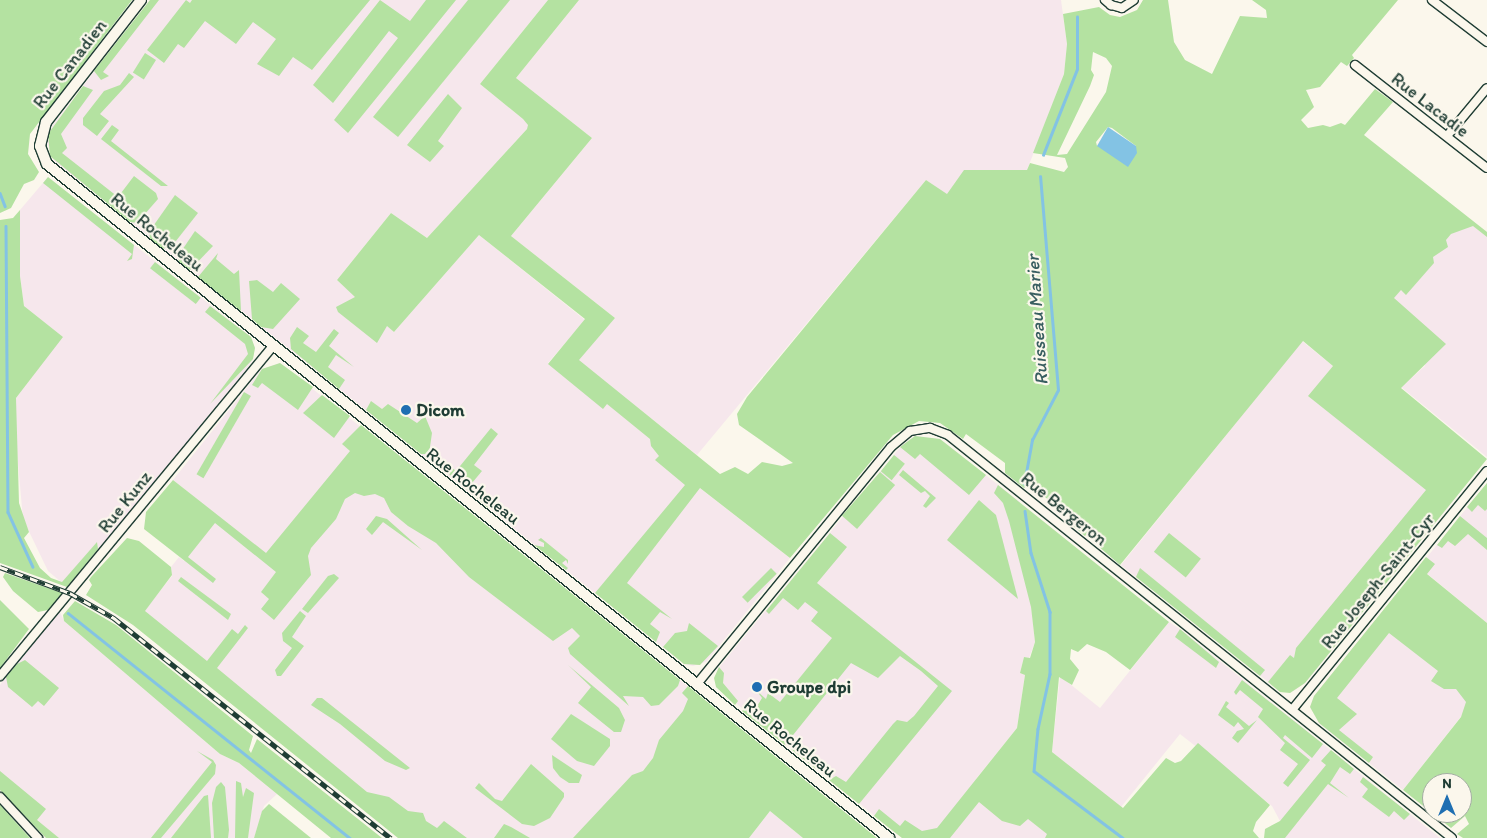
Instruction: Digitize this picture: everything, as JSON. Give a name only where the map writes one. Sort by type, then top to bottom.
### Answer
[{"type":"street","name":"Rue Canadien","points":[[42,154],[40,139],[46,122],[141,0]]},
{"type":"street","points":[[1105,0],[1110,5],[1122,8],[1134,0]]},
{"type":"street","points":[[1432,0],[1487,42]]},
{"type":"street","name":"Rue Lacadie","points":[[1355,65],[1487,168]]},
{"type":"street","points":[[1447,136],[1487,88]]},
{"type":"street","name":"Rue Rocheleau","points":[[42,154],[57,174],[889,838]]},
{"type":"street","name":"Rue Kunz","points":[[0,676],[273,346]]},
{"type":"street","name":"Rue Bergeron","points":[[696,684],[892,446],[910,431],[930,428],[948,435],[1452,838]]},
{"type":"street","name":"Rue Joseph-Saint-Cyr","points":[[1292,710],[1487,471]]},
{"type":"street","points":[[0,797],[38,838]]},
{"type":"shaded area","points":[[150,0],[548,0],[480,84],[523,119],[529,125],[527,129],[427,238],[391,213],[337,280],[394,332],[479,235],[585,320],[548,363],[634,420],[696,485],[790,558],[706,662],[693,666],[684,664],[54,161],[47,142],[52,126]]},
{"type":"shaded area","points":[[579,0],[1061,0],[1067,44],[1064,74],[1027,170],[965,170],[947,195],[926,180],[697,455],[578,360],[615,318],[511,236],[592,138],[516,78]]},
{"type":"shaded area","points":[[48,177],[251,337],[255,348],[252,361],[244,372],[67,587],[48,571],[23,519],[16,441],[16,398],[62,337],[24,306],[20,276],[20,210]]},
{"type":"shaded area","points":[[1467,217],[1487,232],[1487,457],[1401,387],[1425,366],[1393,298],[1394,293]]},
{"type":"shaded area","points":[[1302,341],[1333,366],[1319,384],[1458,495],[1305,683],[1290,693],[1277,689],[1121,565]]},
{"type":"shaded area","points":[[280,363],[705,700],[591,838],[424,838],[141,615],[172,576],[171,567],[179,557],[184,561],[219,517],[173,480],[262,369]]},
{"type":"shaded area","points":[[915,436],[940,439],[1020,502],[1035,642],[1029,658],[1024,657],[1020,673],[1025,675],[1017,728],[976,779],[1048,834],[1045,838],[902,838],[716,687],[717,670],[902,445]]},
{"type":"shaded area","points":[[1487,483],[1487,623],[1419,567]]},
{"type":"shaded area","points":[[60,612],[64,621],[220,754],[239,763],[277,794],[264,806],[254,838],[46,838],[0,790],[0,685]]},
{"type":"shaded area","points":[[1375,620],[1474,700],[1403,790],[1319,723],[1310,707],[1314,696]]},
{"type":"shaded area","points":[[1169,622],[1440,838],[1270,838],[1280,821],[1272,806],[1180,734],[1121,807],[1052,752],[1060,676],[1100,708]]},
{"type":"shaded area","points":[[770,811],[803,838],[749,838]]},
{"type":"green space","points":[[0,0],[132,0],[30,134],[28,154],[39,172],[34,180],[24,184],[11,208],[0,213]]},
{"type":"green space","points":[[150,0],[159,0],[103,72],[109,76],[101,80],[94,71]]},
{"type":"green space","points":[[186,0],[190,3],[192,0],[370,0],[312,70],[293,57],[279,76],[257,64],[276,39],[253,22],[236,44],[205,21],[184,48],[178,44],[164,63],[147,50]]},
{"type":"green space","points":[[380,0],[410,21],[426,0],[456,0],[348,133],[334,120],[398,38],[389,31],[333,103],[313,85]]},
{"type":"green space","points":[[468,0],[510,0],[398,137],[373,117]]},
{"type":"green space","points":[[548,0],[579,0],[516,78],[592,138],[511,236],[615,318],[579,360],[720,474],[735,467],[748,474],[762,462],[782,466],[793,463],[739,425],[737,414],[747,397],[926,180],[947,194],[964,170],[1027,170],[1030,163],[1064,172],[1068,167],[1065,158],[1033,153],[1064,74],[1067,44],[1063,14],[1099,7],[1110,15],[1120,17],[1137,10],[1143,0],[1168,0],[1174,42],[1185,60],[1212,74],[1240,16],[1267,18],[1266,10],[1252,0],[1398,0],[1352,55],[1354,58],[1347,66],[1341,62],[1320,87],[1306,90],[1314,107],[1301,120],[1308,128],[1323,125],[1330,127],[1341,123],[1345,125],[1375,89],[1393,102],[1364,135],[1487,232],[1487,237],[1473,226],[1451,234],[1446,240],[1448,247],[1433,257],[1434,263],[1406,295],[1401,290],[1394,298],[1446,344],[1401,388],[1487,459],[1305,683],[1290,693],[1280,692],[1268,682],[1290,655],[1294,658],[1296,648],[1426,490],[1308,396],[1333,366],[1303,341],[1120,565],[1098,546],[1101,541],[1089,532],[1085,536],[1073,526],[1079,523],[1029,485],[1024,488],[1005,473],[1005,463],[966,434],[963,439],[940,423],[919,421],[893,435],[790,558],[700,488],[627,583],[672,619],[660,612],[650,624],[660,632],[656,642],[595,593],[685,485],[655,460],[659,456],[651,446],[650,439],[607,404],[603,409],[548,364],[585,319],[479,235],[394,332],[387,326],[377,343],[338,312],[336,307],[355,297],[337,280],[391,213],[427,238],[527,129],[528,125],[523,119],[480,84]],"holes":[[[1093,52],[1106,58],[1112,66],[1106,92],[1067,154],[1057,155],[1094,75],[1091,70]],[[1108,127],[1112,128],[1136,146],[1097,146],[1096,142]]]},
{"type":"green space","points":[[145,53],[156,60],[144,79],[133,73]]},
{"type":"green space","points":[[129,73],[134,77],[100,114],[109,121],[97,136],[83,125],[83,118],[104,91],[120,85]]},
{"type":"green space","points":[[83,86],[93,90],[61,134],[67,148],[62,153],[118,197],[134,176],[156,193],[158,199],[137,223],[130,222],[50,156],[48,134]]},
{"type":"green space","points":[[448,94],[462,108],[438,141],[444,146],[430,162],[407,145]]},
{"type":"green space","points":[[112,125],[119,130],[111,141],[168,186],[161,186],[101,139]]},
{"type":"green space","points":[[48,177],[134,245],[132,259],[127,261],[132,254],[43,183]]},
{"type":"green space","points":[[175,195],[198,213],[172,246],[162,249],[150,239],[149,232]]},
{"type":"green space","points":[[20,210],[20,276],[24,306],[63,337],[16,398],[19,503],[29,532],[24,538],[40,568],[51,578],[62,582],[97,542],[98,549],[67,587],[0,563],[0,220],[13,218]]},
{"type":"green space","points":[[195,231],[213,246],[190,270],[179,262],[178,256]]},
{"type":"green space","points":[[218,253],[216,259],[234,274],[239,270],[241,311],[198,277]]},
{"type":"green space","points":[[155,262],[201,298],[196,304],[150,268]]},
{"type":"green space","points":[[257,280],[273,292],[281,283],[300,299],[273,329],[261,327],[252,319],[249,281]]},
{"type":"green space","points":[[210,306],[251,337],[255,348],[253,359],[210,404],[248,354],[245,344],[205,312]]},
{"type":"green space","points":[[297,327],[309,336],[303,343],[316,352],[334,329],[339,333],[329,346],[354,367],[336,355],[328,367],[345,380],[339,389],[291,349],[290,338]]},
{"type":"green space","points":[[280,363],[313,387],[298,410],[262,383],[258,388],[252,385],[262,369]]},
{"type":"green space","points":[[244,392],[251,396],[203,478],[196,474]]},
{"type":"green space","points":[[322,395],[350,416],[334,438],[303,413]]},
{"type":"green space","points":[[371,401],[382,409],[388,404],[417,423],[425,416],[432,433],[429,454],[421,454],[366,410]]},
{"type":"green space","points":[[361,425],[680,680],[678,686],[659,705],[651,706],[643,697],[623,696],[629,706],[570,654],[568,648],[580,636],[572,628],[553,641],[469,577],[436,543],[408,526],[391,512],[384,498],[375,494],[364,496],[355,493],[345,499],[336,519],[311,548],[308,556],[311,575],[274,620],[261,609],[269,599],[261,592],[276,572],[215,523],[188,557],[216,579],[213,583],[144,529],[146,512],[173,480],[266,553],[350,451],[342,444]]},
{"type":"green space","points":[[491,428],[498,434],[474,465],[482,471],[472,483],[494,501],[492,504],[486,502],[488,508],[442,468],[446,463],[456,471]]},
{"type":"green space","points":[[915,436],[940,439],[986,475],[969,495],[920,454],[915,459],[900,447]]},
{"type":"green space","points":[[894,455],[905,464],[892,480],[881,471]]},
{"type":"green space","points":[[903,470],[936,498],[926,508],[923,506],[930,496],[925,491],[921,493],[899,475]]},
{"type":"green space","points":[[880,472],[895,485],[857,529],[842,516]]},
{"type":"green space","points":[[1487,483],[1487,509],[1485,511],[1478,505],[1472,512],[1467,507]]},
{"type":"green space","points":[[998,485],[1169,622],[1130,670],[1106,652],[1087,644],[1078,652],[1071,649],[1070,659],[1079,670],[1072,685],[1059,677],[1052,752],[1123,808],[1166,758],[1175,763],[1181,761],[1198,743],[1270,805],[1256,822],[1253,831],[1259,838],[1045,838],[1047,834],[1028,819],[1020,826],[1002,821],[979,802],[950,838],[902,838],[874,816],[879,809],[900,826],[905,820],[922,831],[937,828],[1017,728],[1025,675],[1020,673],[1024,657],[1030,658],[1035,642],[1031,607],[1009,521],[1003,503],[994,493]]},
{"type":"green space","points":[[979,500],[996,515],[1018,599],[947,540]]},
{"type":"green space","points":[[376,516],[387,519],[422,550],[383,522],[372,535],[366,529]]},
{"type":"green space","points":[[1460,516],[1487,538],[1487,550],[1468,534],[1455,546],[1448,541],[1442,548],[1437,545]]},
{"type":"green space","points":[[830,533],[847,547],[817,583],[952,691],[859,804],[829,780],[836,776],[846,782],[897,720],[907,722],[914,716],[938,686],[921,671],[900,656],[878,678],[851,663],[785,745],[742,711],[747,706],[756,708],[762,698],[756,690],[766,699],[768,693],[780,702],[832,638],[811,621],[818,612],[805,602],[798,610],[783,598],[769,614],[766,611]]},
{"type":"green space","points":[[1169,533],[1201,559],[1186,577],[1154,552]]},
{"type":"green space","points":[[127,538],[139,541],[171,567],[172,575],[145,611],[207,661],[232,629],[238,634],[245,625],[248,628],[217,668],[367,792],[389,797],[408,811],[423,813],[426,821],[437,828],[444,821],[467,838],[398,838],[133,625],[86,595],[92,585],[89,580],[91,577]]},
{"type":"green space","points":[[541,538],[568,560],[568,564],[566,560],[562,563],[568,568],[566,570],[534,545],[544,547],[544,543],[538,540]]},
{"type":"green space","points":[[1426,557],[1435,564],[1427,574],[1487,623],[1487,838],[1463,838],[1457,834],[1468,823],[1472,823],[1472,773],[1422,773],[1422,805],[1403,790],[1461,717],[1466,702],[1456,689],[1444,689],[1431,681],[1438,671],[1389,633],[1337,698],[1357,714],[1339,730],[1373,757],[1369,763],[1319,723],[1310,707],[1314,696]]},
{"type":"green space","points":[[771,568],[777,574],[748,603],[742,597]]},
{"type":"green space","points":[[1140,568],[1265,670],[1260,676],[1136,577]]},
{"type":"green space","points":[[5,573],[62,593],[48,610],[38,612],[13,591],[3,577]]},
{"type":"green space","points":[[334,574],[339,578],[308,613],[302,609],[328,576]]},
{"type":"green space","points":[[181,577],[231,614],[228,620],[178,581]]},
{"type":"green space","points":[[0,600],[29,629],[0,668]]},
{"type":"green space","points":[[75,601],[116,625],[253,736],[249,750],[251,753],[257,739],[382,838],[331,838],[239,763],[220,754],[64,621],[63,615]]},
{"type":"green space","points":[[300,611],[306,616],[292,637],[304,646],[281,676],[277,676],[275,670],[292,648],[283,641],[282,633]]},
{"type":"green space","points":[[689,623],[718,646],[700,665],[684,664],[663,647],[675,633],[687,631]]},
{"type":"green space","points":[[1180,629],[1219,662],[1216,668],[1175,637]]},
{"type":"green space","points":[[25,660],[59,688],[44,706],[38,701],[32,707],[8,687],[6,677],[17,664]]},
{"type":"green space","points":[[568,665],[619,708],[625,720],[621,732],[614,732],[578,703],[591,687]]},
{"type":"green space","points":[[719,667],[724,673],[723,683],[738,701],[735,705],[716,687],[714,678]]},
{"type":"green space","points":[[1242,680],[1323,744],[1312,758],[1285,735],[1283,738],[1310,760],[1288,787],[1283,783],[1298,764],[1280,750],[1285,743],[1258,717],[1263,709],[1240,690],[1236,695],[1234,692]]},
{"type":"green space","points":[[688,686],[877,838],[803,838],[770,811],[749,838],[573,838],[632,775],[643,771],[653,758],[659,740],[683,711],[688,699],[682,693]]},
{"type":"green space","points":[[317,698],[322,698],[410,768],[406,770],[385,761],[340,724],[311,705]]},
{"type":"green space","points":[[1226,701],[1229,703],[1226,707],[1249,726],[1257,720],[1238,743],[1232,738],[1237,731],[1244,729],[1238,722],[1234,727],[1218,715]]},
{"type":"green space","points":[[571,714],[610,739],[610,746],[594,766],[577,761],[551,739]]},
{"type":"green space","points":[[795,746],[801,746],[816,758],[817,770],[791,749]]},
{"type":"green space","points":[[1331,750],[1354,769],[1350,774],[1340,767],[1330,783],[1349,798],[1328,784],[1285,838],[1264,838],[1265,829],[1280,821],[1326,765],[1321,761]]},
{"type":"green space","points":[[197,751],[213,760],[216,765],[215,774],[161,838],[151,838],[212,762]]},
{"type":"green space","points":[[552,755],[582,775],[579,783],[569,783],[560,777],[553,768]]},
{"type":"green space","points":[[531,764],[564,793],[564,797],[550,818],[534,826],[522,824],[475,788],[479,783],[495,799],[502,801]]},
{"type":"green space","points":[[0,771],[46,809],[37,820],[59,838],[46,838],[0,790]]},
{"type":"green space","points":[[1363,777],[1410,814],[1404,820],[1394,811],[1389,817],[1362,797],[1368,789],[1360,782]]},
{"type":"green space","points":[[236,781],[241,783],[243,797],[246,788],[254,793],[248,838],[235,838]]},
{"type":"green space","points":[[221,782],[225,787],[228,838],[214,838],[212,803],[216,787]]},
{"type":"green space","points":[[208,795],[211,838],[171,838],[204,796]]},
{"type":"green space","points":[[269,804],[311,838],[254,838],[262,811]]},
{"type":"green space","points":[[0,805],[30,838],[0,838]]},
{"type":"green space","points":[[1445,823],[1457,823],[1451,828]]},
{"type":"green space","points":[[504,824],[511,827],[530,838],[494,838]]},
{"type":"water","points":[[1108,127],[1136,146],[1137,153],[1128,167],[1097,146]]},
{"type":"waterway","name":"Ruisseau Marier","points":[[1043,155],[1077,69],[1077,17]]},
{"type":"waterway","name":"Ruisseau Marier","points":[[1024,484],[1032,440],[1058,390],[1040,177]]},
{"type":"waterway","points":[[0,193],[5,206]]},
{"type":"waterway","points":[[6,226],[8,512],[33,567]]},
{"type":"waterway","name":"Ruisseau Marier","points":[[1025,511],[1031,553],[1050,612],[1050,674],[1038,729],[1034,771],[1123,838]]},
{"type":"waterway","points":[[68,613],[350,838]]},
{"type":"railway","points":[[0,567],[70,593],[114,618],[391,838]]},
{"type":"place","name":"Dicom","points":[[406,410]]},
{"type":"place","name":"Groupe dpi","points":[[757,687]]}]
